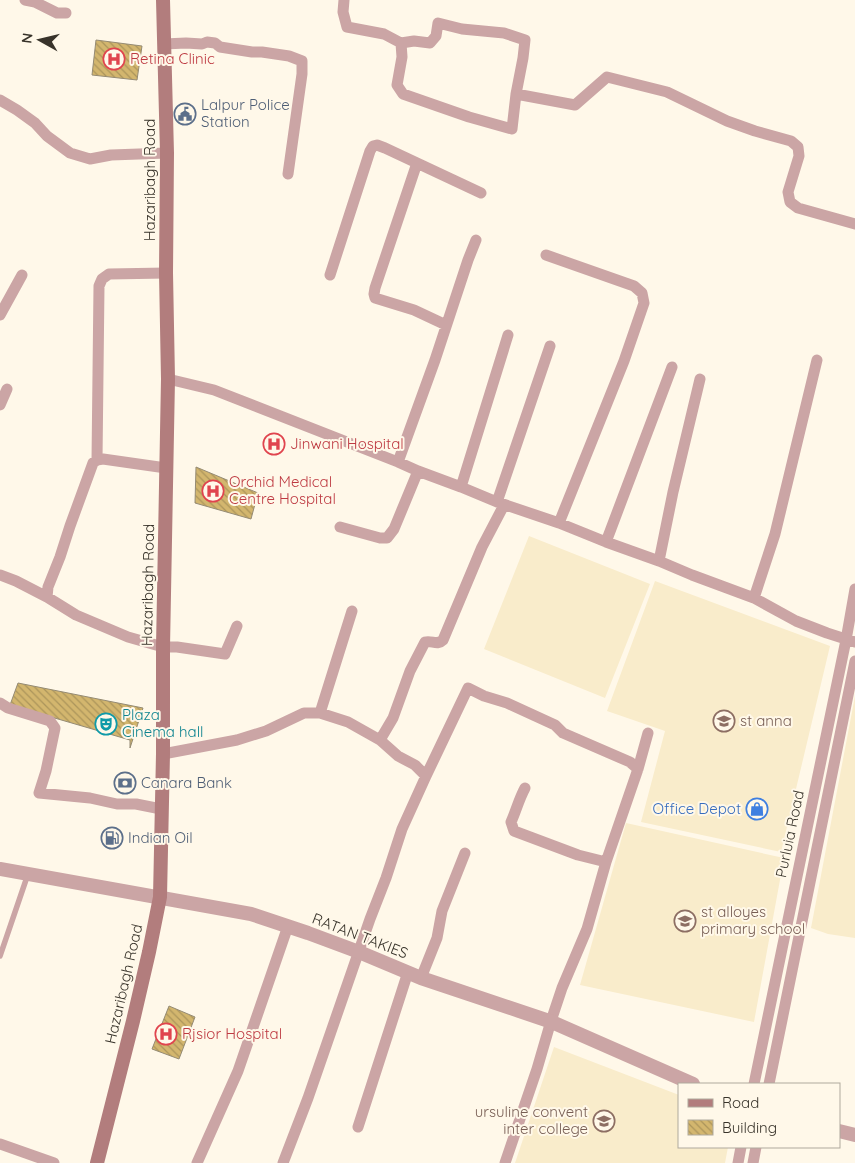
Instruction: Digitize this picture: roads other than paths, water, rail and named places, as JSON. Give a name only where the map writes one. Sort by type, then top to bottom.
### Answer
[{"type":"main road","name":"Hazaribagh Road","points":[[97,1163],[133,1021],[160,897],[168,379],[166,273],[167,153],[163,0]]},
{"type":"street","points":[[25,0],[35,2],[57,13],[66,13]]},
{"type":"street","points":[[344,0],[343,12],[347,26],[384,34],[401,43],[414,41],[430,43],[436,36],[438,23],[462,29],[504,33],[525,40],[512,129],[469,117],[403,94],[396,85],[402,57],[401,43]]},
{"type":"street","points":[[164,44],[202,44],[207,42],[215,43],[220,47],[289,56],[302,61],[302,74],[288,174]]},
{"type":"street","points":[[516,94],[575,105],[607,77],[666,92],[727,121],[791,141],[798,147],[799,156],[788,192],[790,202],[798,208],[855,224]]},
{"type":"street","points":[[0,100],[18,110],[35,123],[47,136],[70,153],[90,159],[111,155],[167,153]]},
{"type":"street","points":[[330,275],[373,146],[377,145],[385,148],[480,193]]},
{"type":"street","points":[[417,163],[374,294],[375,298],[414,310],[446,325]]},
{"type":"street","points":[[398,462],[476,240]]},
{"type":"street","points":[[546,255],[634,286],[642,293],[644,303],[624,361],[559,523]]},
{"type":"street","points":[[97,460],[99,286],[102,279],[108,274],[166,273]]},
{"type":"street","points":[[0,315],[22,275]]},
{"type":"street","points":[[460,487],[508,335]]},
{"type":"street","points":[[380,740],[393,718],[410,671],[425,642],[437,644],[443,640],[500,503],[550,346]]},
{"type":"street","points":[[754,598],[775,534],[817,360]]},
{"type":"street","points":[[606,542],[672,367]]},
{"type":"street","points":[[168,379],[214,390],[500,503],[559,523],[754,598],[796,621],[850,641]]},
{"type":"street","points":[[659,561],[673,492],[700,379]]},
{"type":"street","points":[[0,405],[7,388]]},
{"type":"street","points":[[47,597],[48,587],[93,463],[103,459],[166,468]]},
{"type":"street","points":[[340,527],[380,538],[388,538],[394,529],[418,471]]},
{"type":"street","points":[[0,575],[47,597],[76,615],[128,637],[163,647],[177,647],[225,654],[237,626]]},
{"type":"street","name":"Purluia Road","points":[[754,1083],[850,641],[855,590]]},
{"type":"street","points":[[320,713],[352,611]]},
{"type":"street","name":"Purluia Road","points":[[769,1083],[855,661]]},
{"type":"street","points":[[283,1163],[308,1098],[402,830],[468,688],[555,725],[563,733],[630,762],[638,769]]},
{"type":"street","points":[[0,703],[8,708],[50,721],[55,728],[46,771],[39,793],[90,798],[118,804],[136,804],[161,809]]},
{"type":"street","points":[[163,754],[237,740],[266,731],[304,713],[320,713],[348,722],[380,740],[398,756],[415,764],[426,776]]},
{"type":"street","points":[[505,1163],[562,988],[587,929],[606,862],[638,769],[648,732]]},
{"type":"street","points":[[524,788],[511,822],[514,831],[578,855],[606,862]]},
{"type":"street","points":[[421,978],[437,938],[442,911],[465,853]]},
{"type":"street","name":"RATAN TAKIES","points":[[0,869],[251,914],[308,932],[421,978],[552,1022],[691,1083]]},
{"type":"street","points":[[197,1163],[238,1071],[288,926]]},
{"type":"street","points":[[358,1127],[408,972]]},
{"type":"street","points":[[840,1131],[855,1135]]},
{"type":"street","points":[[0,1144],[54,1163]]},
{"type":"street","points":[[738,1163],[741,1148]]},
{"type":"street","points":[[753,1163],[756,1148]]},
{"type":"lane","points":[[0,956],[28,874]]},
{"type":"place","name":"Retina Clinic","points":[[114,59]]},
{"type":"place","name":"Lalpur Police Station","points":[[185,114]]},
{"type":"place","name":"Jinwani Hospital","points":[[274,444]]},
{"type":"place","name":"Orchid Medical Centre Hospital","points":[[213,491]]},
{"type":"place","name":"st anna","points":[[724,721]]},
{"type":"place","name":"Plaza Cinema hall","points":[[106,724]]},
{"type":"place","name":"Canara Bank","points":[[125,783]]},
{"type":"place","name":"Office Depot","points":[[757,809]]},
{"type":"place","name":"Indian Oil","points":[[112,838]]},
{"type":"place","name":"st alloyes primary school","points":[[685,921]]},
{"type":"place","name":"Rjsior Hospital","points":[[166,1034]]},
{"type":"place","name":"ursuline convent inter college","points":[[604,1121]]}]
